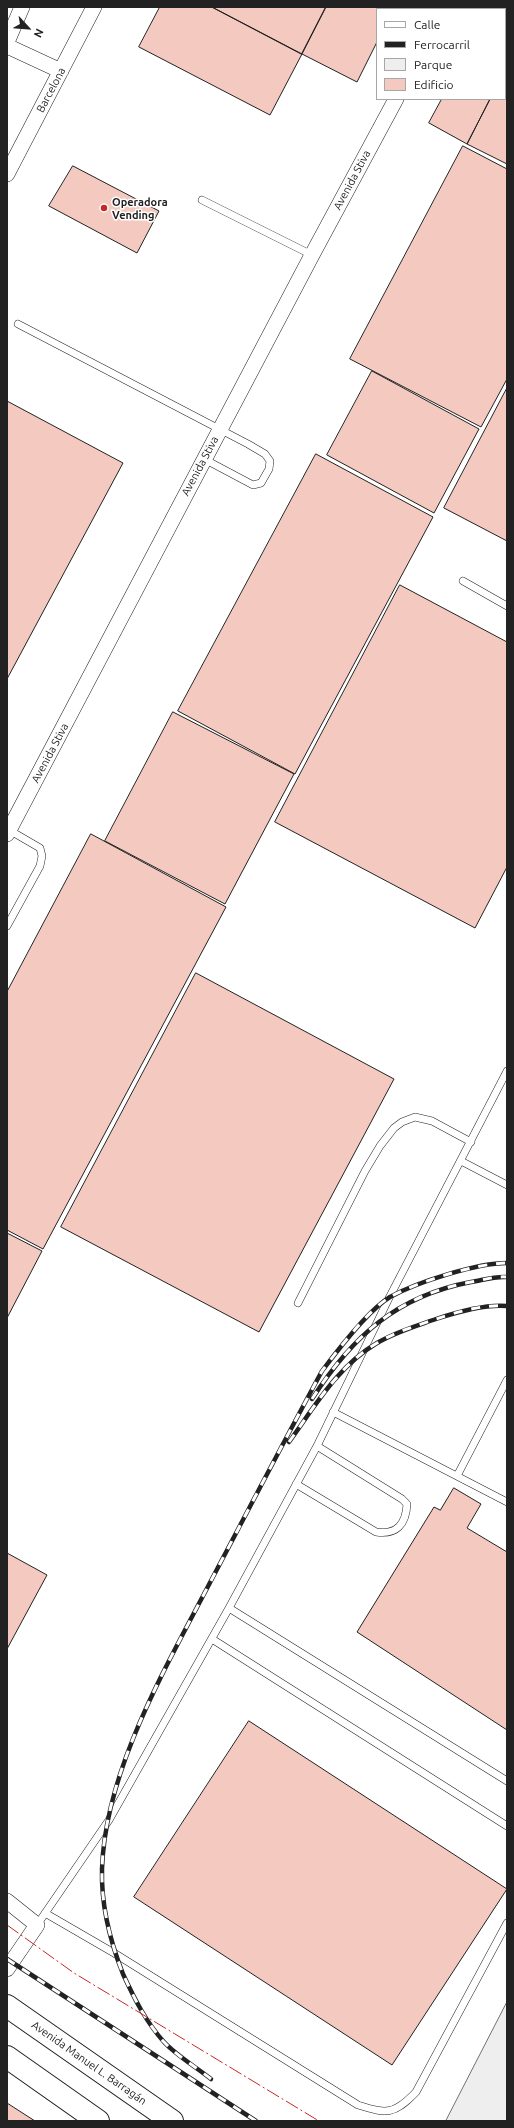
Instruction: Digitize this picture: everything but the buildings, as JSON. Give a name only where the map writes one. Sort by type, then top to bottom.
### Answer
[{"type":"highway","name":"Avenida Manuel L. Barragán","points":[[7,2006],[172,2121]]},
{"type":"highway","points":[[7,2057],[98,2121]]},
{"type":"street","points":[[7,42],[22,7]]},
{"type":"street","name":"Barcelona","points":[[7,174],[94,7]]},
{"type":"street","points":[[7,46],[61,71]]},
{"type":"street","name":"Avenida Stiva","points":[[8,832],[220,428],[395,100]]},
{"type":"street","points":[[7,1901],[41,1919],[7,1968]]},
{"type":"lane","points":[[202,200],[312,255]]},
{"type":"lane","points":[[18,324],[220,428],[265,454],[270,462],[270,469],[261,483],[253,485],[204,459]]},
{"type":"lane","points":[[463,581],[507,606]]},
{"type":"lane","points":[[7,926],[40,866],[42,856],[40,848],[8,832]]},
{"type":"lane","points":[[507,1071],[389,1298],[317,1446],[212,1639],[109,1820],[41,1919],[114,1953],[358,2105],[379,2112],[401,2107],[416,2092],[507,1923]]},
{"type":"lane","points":[[298,1303],[365,1171],[380,1146],[394,1128],[402,1122],[416,1117],[432,1121],[471,1142]]},
{"type":"lane","points":[[461,1161],[507,1185]]},
{"type":"lane","points":[[457,1476],[507,1380]]},
{"type":"lane","points":[[333,1412],[507,1502]]},
{"type":"lane","points":[[296,1484],[376,1532],[387,1533],[397,1530],[404,1521],[407,1504],[402,1499],[317,1446]]},
{"type":"lane","points":[[229,1608],[507,1781]]},
{"type":"lane","points":[[212,1639],[507,1826]]},
{"type":"green space","points":[[507,2002],[507,2121],[446,2121]]},
{"type":"railway","points":[[211,2079],[169,2047],[146,2018],[123,1974],[110,1936],[103,1896],[102,1869],[105,1833],[113,1797],[124,1762],[138,1727],[170,1658],[322,1371],[344,1342],[381,1303],[402,1291],[447,1274],[480,1266],[507,1263]]},
{"type":"railway","points":[[312,1399],[327,1377],[360,1338],[378,1322],[398,1309],[420,1297],[444,1289],[489,1278],[507,1277]]},
{"type":"railway","points":[[289,1442],[318,1401],[339,1375],[363,1352],[377,1343],[406,1330],[453,1314],[480,1307],[507,1306]]},
{"type":"railway","points":[[7,1959],[256,2121]]},
{"type":"power","points":[[7,1925],[74,1973],[319,2121]]},
{"type":"place","name":"Operadora Vending","points":[[104,208]]}]
